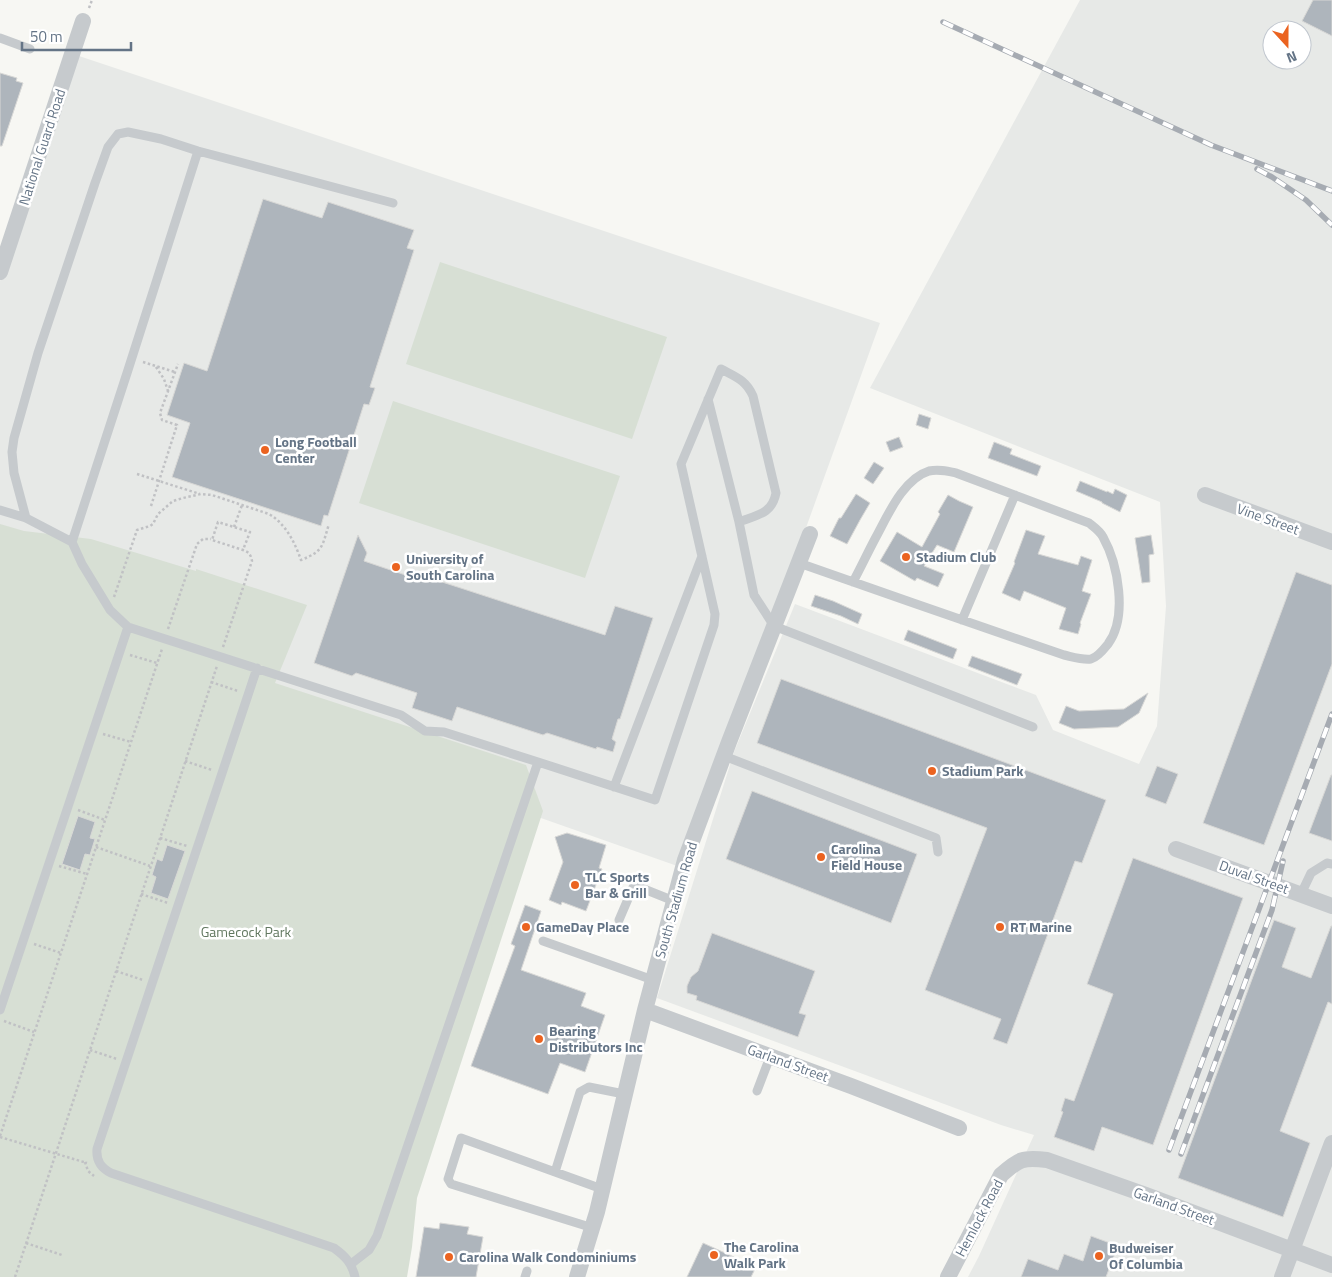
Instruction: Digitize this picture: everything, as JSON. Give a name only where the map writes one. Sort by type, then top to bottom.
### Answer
[{"type":"street","name":"National Guard Road","points":[[1,264],[6,237],[83,21]]},
{"type":"street","name":"Vine Street","points":[[1205,495],[1332,542]]},
{"type":"street","name":"South Stadium Road","points":[[577,1277],[593,1228],[645,1010],[686,860],[810,534]]},
{"type":"street","name":"Duval Street","points":[[1176,848],[1332,906]]},
{"type":"street","name":"Garland Street","points":[[645,1010],[959,1128]]},
{"type":"street","points":[[1282,1277],[1332,1143]]},
{"type":"street","name":"Garland Street","points":[[1015,1163],[1030,1158],[1047,1160],[1152,1197],[1332,1265]]},
{"type":"street","name":"Hemlock Road","points":[[948,1277],[1001,1175],[1015,1163]]},
{"type":"lane","points":[[0,38],[30,49]]},
{"type":"lane","points":[[26,518],[14,473],[12,452],[14,438],[38,353],[95,183],[108,147],[118,134],[128,132],[161,139],[198,151],[394,203]]},
{"type":"lane","points":[[72,542],[198,151]]},
{"type":"lane","points":[[0,510],[26,518],[72,542],[86,571],[110,610],[128,627],[401,716],[425,731],[444,732],[655,800],[714,625],[715,614],[681,464],[721,369],[740,379],[749,387],[754,396],[776,493],[774,502],[764,513],[739,522]]},
{"type":"lane","points":[[708,399],[739,522],[754,595],[774,626],[1033,727]]},
{"type":"lane","points":[[799,564],[1064,655],[1081,659],[1093,658],[1103,651],[1113,637],[1119,612],[1118,585],[1113,560],[1102,535],[1089,523],[956,473],[940,470],[928,472],[914,479],[897,500],[853,582]]},
{"type":"lane","points":[[962,620],[1015,495]]},
{"type":"lane","points":[[614,787],[702,556]]},
{"type":"lane","points":[[0,1010],[128,627]]},
{"type":"lane","points":[[257,668],[97,1149],[97,1160],[102,1168],[111,1173],[334,1248],[347,1258],[355,1277]]},
{"type":"lane","points":[[724,756],[936,838],[938,852]]},
{"type":"lane","points":[[351,1264],[369,1250],[377,1236],[538,762]]},
{"type":"lane","points":[[1301,894],[1311,873],[1327,863],[1332,864]]},
{"type":"lane","points":[[619,920],[634,885],[674,902]]},
{"type":"lane","points":[[543,941],[653,980]]},
{"type":"lane","points":[[757,1091],[770,1056]]},
{"type":"lane","points":[[555,1172],[580,1092],[589,1087],[624,1094]]},
{"type":"lane","points":[[593,1228],[451,1184],[448,1179],[461,1138],[602,1189]]},
{"type":"path","points":[[132,358],[175,372]]},
{"type":"path","points":[[151,506],[177,425],[164,421],[160,413],[178,364]]},
{"type":"path","points":[[155,366],[164,379],[168,393]]},
{"type":"path","points":[[137,474],[201,494],[212,495],[269,514],[284,527],[294,543],[301,560],[315,554],[320,549],[329,524]]},
{"type":"path","points":[[110,610],[137,530],[150,526],[158,514],[173,502],[201,494]]},
{"type":"path","points":[[234,527],[242,505]]},
{"type":"path","points":[[212,540],[218,522],[250,532],[243,550]]},
{"type":"path","points":[[14,1277],[26,1243],[55,1154],[90,1050],[211,682],[252,561],[250,555],[243,550],[212,540],[203,539],[196,544],[0,1137],[55,1154],[86,1164]]},
{"type":"path","points":[[120,651],[157,663]]},
{"type":"path","points":[[211,682],[249,694]]},
{"type":"path","points":[[93,731],[131,742]]},
{"type":"path","points":[[185,761],[222,773]]},
{"type":"path","points":[[68,807],[105,820]]},
{"type":"path","points":[[160,838],[197,850]]},
{"type":"path","points":[[96,846],[150,866]]},
{"type":"path","points":[[49,864],[87,874]]},
{"type":"path","points":[[141,894],[178,906]]},
{"type":"path","points":[[23,941],[61,953]]},
{"type":"path","points":[[116,971],[152,983]]},
{"type":"path","points":[[0,1020],[35,1032]]},
{"type":"path","points":[[90,1050],[126,1062]]},
{"type":"path","points":[[26,1243],[62,1255]]},
{"type":"shaded area","points":[[1080,0],[1332,0],[1332,1277],[968,1277],[1034,1135],[1001,1125],[657,998],[734,752],[795,604],[1036,695],[1053,730],[1139,764],[1157,726],[1166,606],[1160,502],[870,388]]},
{"type":"shaded area","name":"University of South Carolina","points":[[73,54],[880,323],[683,868],[521,811],[0,1277],[0,281]]},
{"type":"green space","points":[[440,262],[667,337],[632,439],[406,364]]},
{"type":"green space","points":[[393,401],[620,476],[585,578],[359,503]]},
{"type":"green space","name":"Gamecock Park","points":[[0,524],[24,531],[91,539],[196,571],[196,569],[307,605],[275,683],[526,765],[543,811],[417,1198],[407,1277],[0,1277]]},
{"type":"building","points":[[1313,0],[1332,0],[1332,36],[1312,26],[1312,20],[1303,20]]},
{"type":"building","points":[[0,73],[17,78],[16,81],[23,83],[2,146],[0,146]]},
{"type":"building","points":[[263,199],[322,218],[328,202],[414,230],[407,248],[414,250],[370,387],[375,388],[369,405],[364,404],[328,516],[324,515],[321,526],[172,477],[190,423],[167,415],[184,363],[207,371]]},
{"type":"building","points":[[919,414],[931,418],[928,429],[916,425]]},
{"type":"building","points":[[899,437],[903,447],[890,452],[886,442]]},
{"type":"building","points":[[994,442],[1012,449],[1010,454],[1041,466],[1037,476],[988,458]]},
{"type":"building","points":[[874,462],[884,468],[873,484],[864,478]]},
{"type":"building","points":[[1080,481],[1113,494],[1115,489],[1127,495],[1120,512],[1076,491]]},
{"type":"building","points":[[856,494],[870,503],[847,544],[830,536],[839,518],[841,518]]},
{"type":"building","points":[[948,495],[973,507],[954,552],[937,545],[924,566],[944,574],[938,587],[917,578],[915,581],[880,561],[897,532],[922,547]]},
{"type":"building","points":[[1026,530],[1045,536],[1038,554],[1078,565],[1081,556],[1092,560],[1082,591],[1091,594],[1078,634],[1059,629],[1066,608],[1024,591],[1020,601],[1002,593]]},
{"type":"building","points":[[358,535],[367,553],[364,561],[426,582],[433,579],[605,635],[615,606],[653,618],[612,739],[616,742],[613,752],[597,747],[596,749],[547,733],[543,735],[457,707],[452,721],[412,708],[417,693],[356,673],[352,676],[314,663]]},
{"type":"building","points":[[1151,535],[1154,554],[1149,555],[1150,582],[1142,583],[1135,538]]},
{"type":"building","points":[[1296,572],[1332,585],[1332,664],[1264,845],[1203,823]]},
{"type":"building","points":[[815,595],[862,614],[858,624],[811,606]]},
{"type":"building","points":[[908,630],[957,649],[953,659],[904,640]]},
{"type":"building","points":[[972,656],[1022,674],[1017,685],[968,666]]},
{"type":"building","points":[[781,679],[1106,800],[1082,863],[1075,861],[1007,1044],[993,1039],[1001,1019],[925,990],[987,828],[757,743]]},
{"type":"building","points":[[1148,693],[1139,713],[1118,727],[1074,729],[1059,723],[1066,706],[1079,711],[1124,709]]},
{"type":"building","points":[[1157,766],[1178,774],[1166,804],[1145,796]]},
{"type":"building","points":[[1332,775],[1332,841],[1309,833]]},
{"type":"building","name":"Carolina Field House","points":[[752,791],[917,854],[891,923],[726,859]]},
{"type":"building","points":[[78,816],[95,822],[90,838],[95,839],[90,855],[85,854],[80,870],[62,864]]},
{"type":"building","points":[[567,833],[606,845],[599,868],[602,869],[586,911],[562,902],[561,905],[549,900],[563,862],[555,837]]},
{"type":"building","points":[[167,845],[185,851],[168,899],[151,893],[156,877],[152,875],[157,859],[162,861]]},
{"type":"building","points":[[1133,858],[1243,898],[1153,1145],[1102,1127],[1094,1151],[1054,1137],[1063,1112],[1061,1111],[1065,1098],[1074,1101],[1113,994],[1087,984]]},
{"type":"building","name":"Bearing Distributors Inc","points":[[525,905],[541,911],[521,970],[586,993],[581,1006],[605,1015],[585,1072],[560,1063],[548,1094],[471,1066],[515,946],[511,944]]},
{"type":"building","points":[[1274,920],[1296,928],[1282,967],[1311,978],[1332,926],[1332,1004],[1328,1002],[1280,1131],[1310,1143],[1283,1217],[1178,1178]]},
{"type":"building","points":[[712,933],[815,971],[799,1013],[806,1015],[798,1037],[696,1000],[697,996],[687,993],[687,986],[691,977],[698,971]]},
{"type":"building","name":"Carolina Walk Condominiums","points":[[440,1223],[469,1227],[467,1234],[483,1237],[476,1277],[416,1277],[424,1227],[439,1229]]},
{"type":"building","name":"Budweiser Of Columbia","points":[[1091,1236],[1118,1246],[1106,1277],[1021,1277],[1028,1259],[1058,1270],[1064,1254],[1083,1261]]},
{"type":"building","name":"The Carolina Walk Park","points":[[703,1243],[756,1267],[751,1277],[687,1277]]},
{"type":"railway","points":[[943,22],[1211,145],[1332,191]]},
{"type":"railway","points":[[1257,169],[1306,200],[1332,225]]},
{"type":"railway","points":[[1169,1150],[1332,714]]},
{"type":"railway","points":[[1181,1154],[1272,910],[1283,861]]},
{"type":"place","name":"Long Football Center","points":[[265,450]]},
{"type":"place","name":"Stadium Club","points":[[906,557]]},
{"type":"place","name":"University of South Carolina","points":[[396,567]]},
{"type":"place","name":"Stadium Park","points":[[932,771]]},
{"type":"place","name":"Carolina Field House","points":[[821,857]]},
{"type":"place","name":"TLC Sports Bar & Grill","points":[[575,885]]},
{"type":"place","name":"GameDay Place","points":[[526,927]]},
{"type":"place","name":"RT Marine","points":[[1000,927]]},
{"type":"place","name":"Bearing Distributors Inc","points":[[539,1039]]},
{"type":"place","name":"The Carolina Walk Park","points":[[714,1255]]},
{"type":"place","name":"Budweiser Of Columbia","points":[[1099,1256]]},
{"type":"place","name":"Carolina Walk Condominiums","points":[[449,1257]]}]
